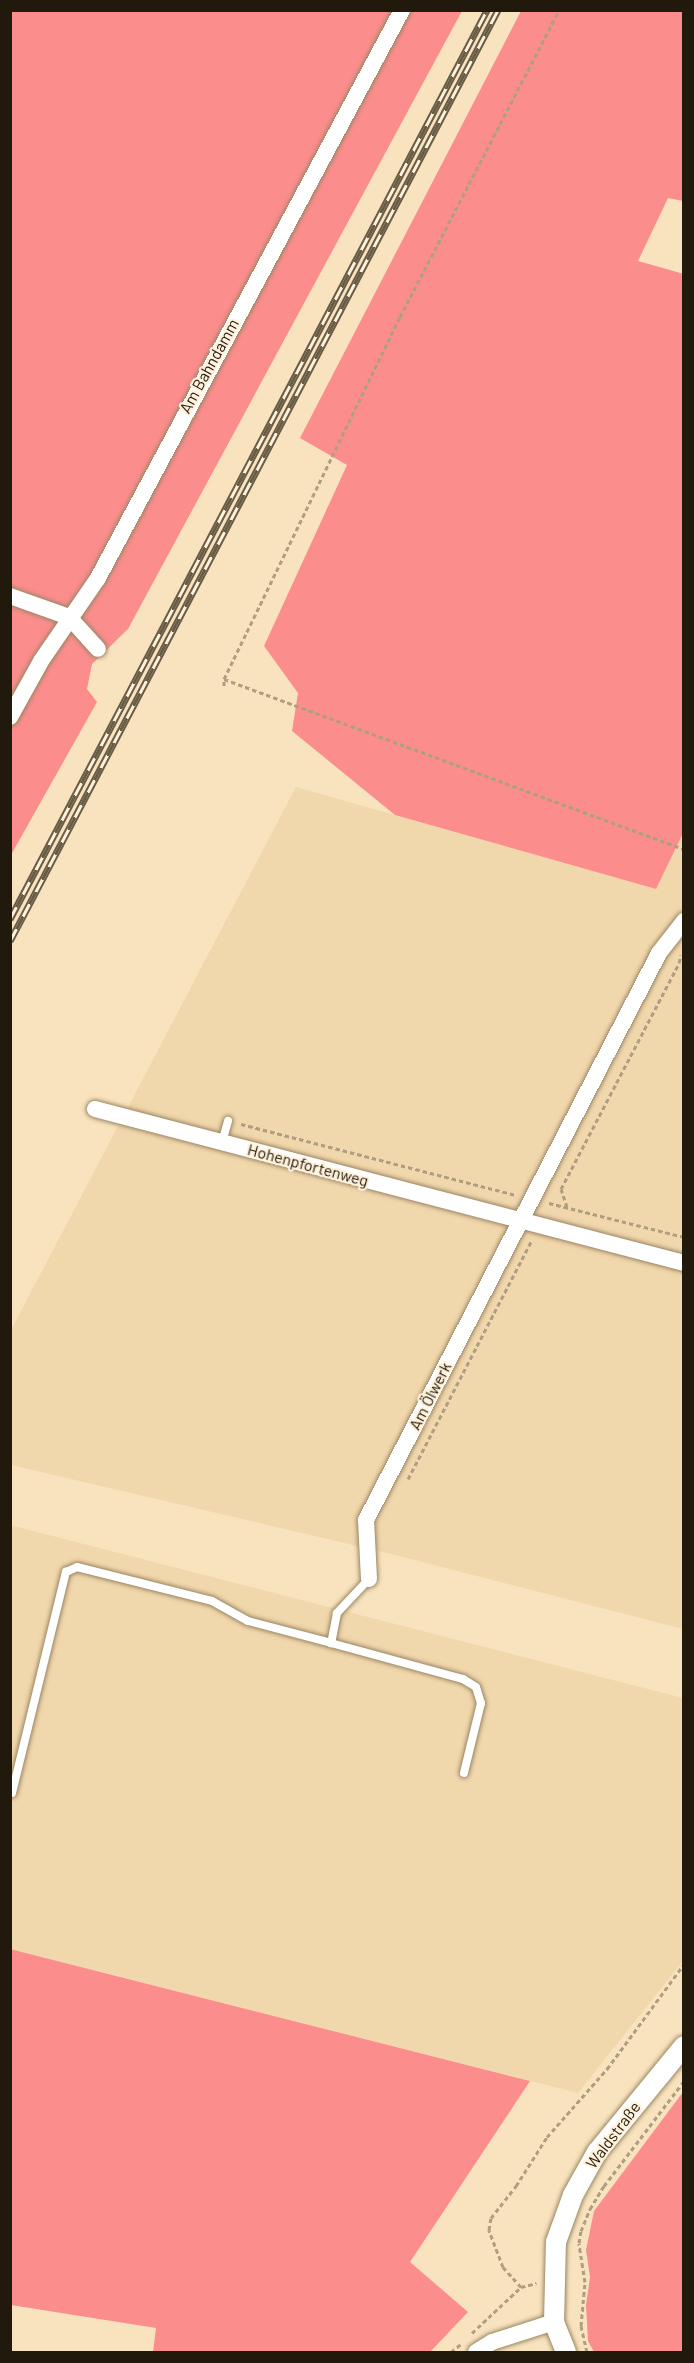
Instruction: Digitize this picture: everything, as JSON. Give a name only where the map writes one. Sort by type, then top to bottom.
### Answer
[{"type":"street","name":"Am Bahndamm","points":[[10,717],[69,617],[98,578],[402,10]]},
{"type":"street","points":[[10,596],[69,617],[98,650]]},
{"type":"street","points":[[521,1220],[659,953],[684,921]]},
{"type":"street","name":"Hohenpfortenweg","points":[[95,1109],[684,1263]]},
{"type":"street","name":"Am Ölwerk","points":[[369,1579],[366,1520],[521,1220]]},
{"type":"street","name":"Waldstraße","points":[[560,2338],[555,2282],[556,2242],[573,2195],[597,2152],[684,2046]]},
{"type":"street","points":[[476,2352],[492,2342],[560,2338]]},
{"type":"lane","points":[[222,1142],[228,1121]]},
{"type":"lane","points":[[12,1793],[66,1572],[77,1567],[212,1601],[248,1621],[463,1679],[476,1688],[481,1703],[465,1773]]},
{"type":"lane","points":[[331,1643],[337,1613],[369,1579]]},
{"type":"path","points":[[224,686],[224,680],[400,317],[559,10]]},
{"type":"path","points":[[224,680],[684,849]]},
{"type":"path","points":[[567,1208],[561,1189],[679,963],[681,952]]},
{"type":"path","points":[[228,1121],[684,1237]]},
{"type":"path","points":[[404,1488],[540,1226]]},
{"type":"path","points":[[521,2287],[502,2267],[489,2230],[491,2218],[516,2186],[547,2137],[607,2069],[684,1964]]},
{"type":"path","points":[[587,2352],[580,2326],[585,2282],[579,2243],[590,2209],[627,2152],[684,2081]]},
{"type":"path","points":[[451,2352],[521,2287],[555,2282],[585,2282]]},
{"type":"shaded area","points":[[11,11],[462,11],[128,629],[92,664],[87,689],[97,702],[11,855]]},
{"type":"shaded area","points":[[521,11],[683,11],[683,201],[668,198],[638,261],[684,274],[684,831],[656,889],[395,815],[292,731],[298,693],[264,646],[347,465],[300,438]]},
{"type":"shaded area","points":[[296,787],[655,889],[683,831],[683,1629],[383,1552],[11,1465],[11,1330]]},
{"type":"shaded area","points":[[10,1525],[683,1698],[683,1961],[578,2093],[11,1949]]},
{"type":"shaded area","points":[[10,1949],[530,2081],[410,2262],[468,2312],[430,2352],[153,2352],[156,2328],[11,2305]]},
{"type":"shaded area","points":[[683,2092],[683,2352],[594,2352],[588,2341],[586,2305],[590,2277],[586,2250],[594,2211]]},
{"type":"railway","points":[[10,919],[487,10]]},
{"type":"railway","points":[[10,941],[498,10]]}]
